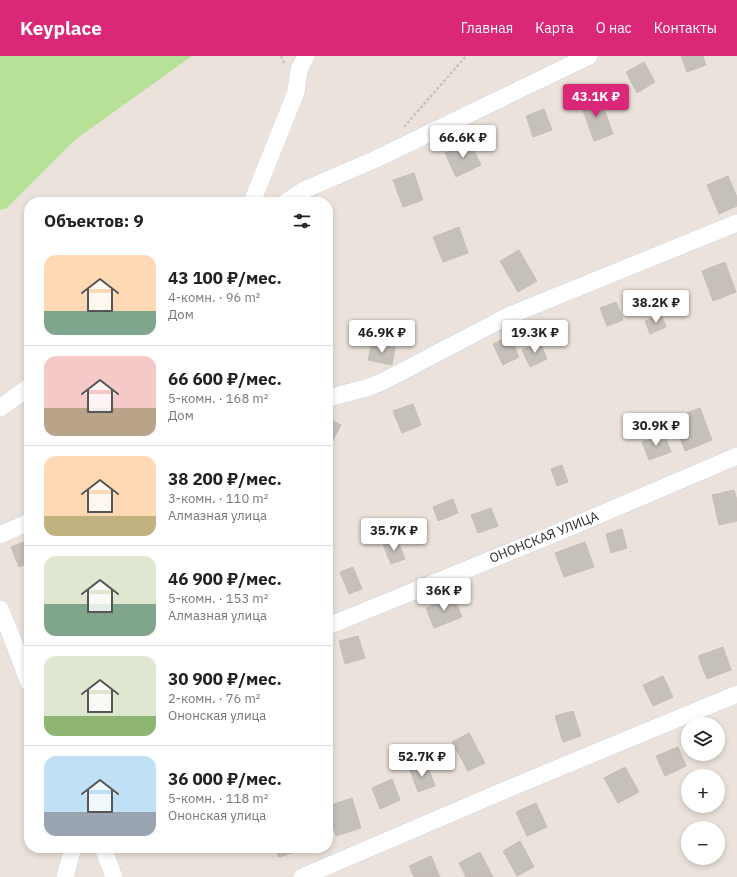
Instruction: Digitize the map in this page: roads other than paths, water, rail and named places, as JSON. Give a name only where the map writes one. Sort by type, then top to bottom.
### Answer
[{"type":"street","points":[[254,197],[296,92],[299,70],[306,56]]},
{"type":"street","points":[[294,197],[304,190],[376,159],[589,56]]},
{"type":"street","points":[[333,397],[382,382],[510,315],[737,223]]},
{"type":"street","points":[[0,408],[24,391]]},
{"type":"street","name":"ОНОНСКАЯ УЛИЦА","points":[[333,624],[559,532],[737,456]]},
{"type":"street","points":[[0,535],[24,524]]},
{"type":"street","points":[[0,609],[24,670]]},
{"type":"street","points":[[302,877],[510,788],[737,694]]},
{"type":"street","points":[[105,853],[114,877]]}]
